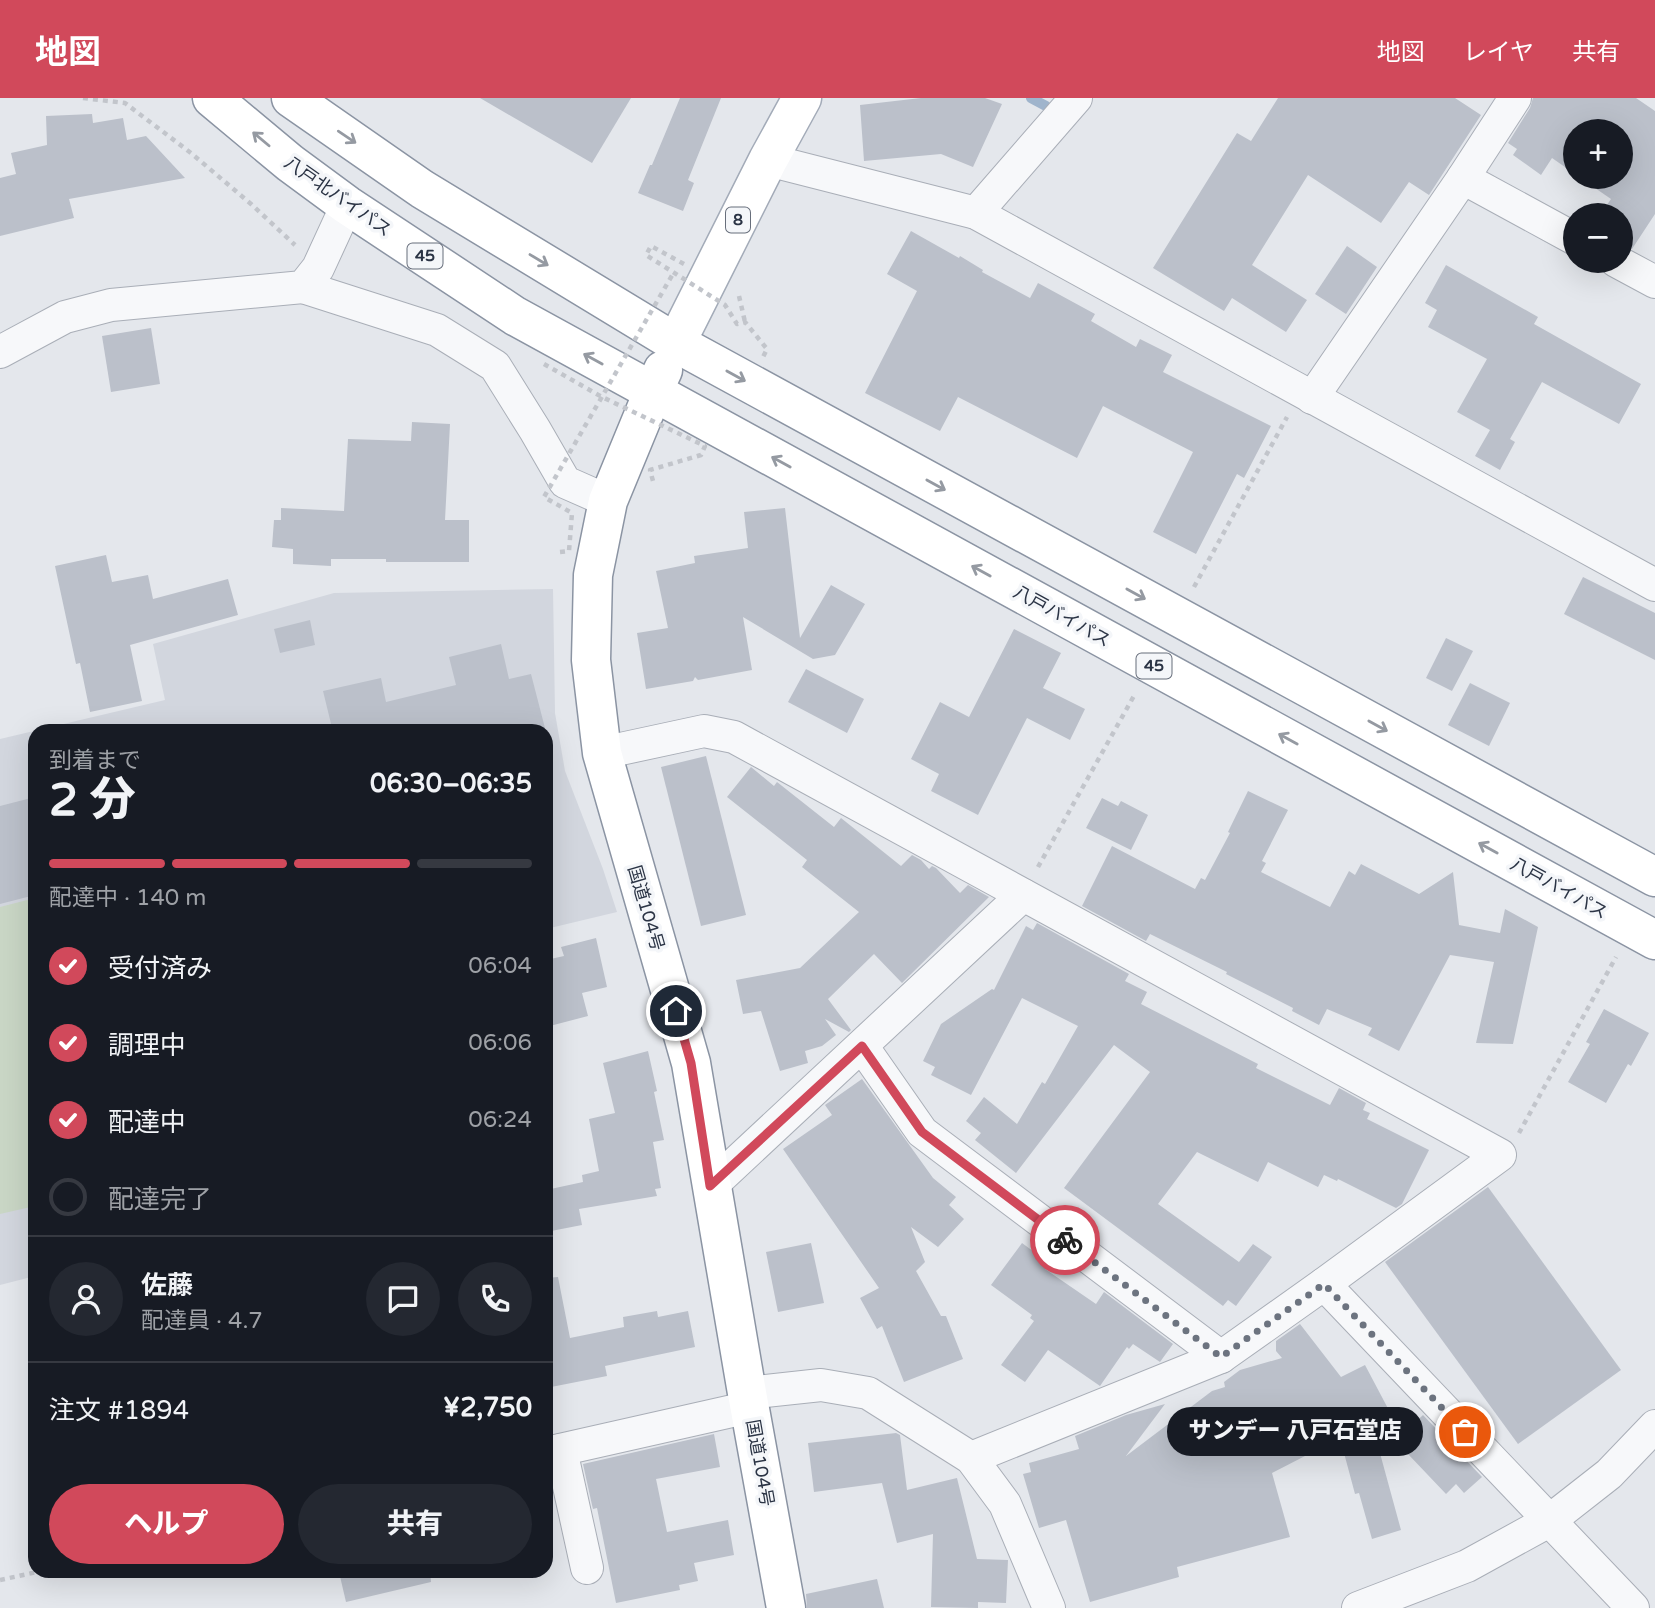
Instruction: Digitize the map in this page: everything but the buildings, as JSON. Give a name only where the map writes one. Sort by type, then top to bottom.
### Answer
[{"type":"main road","name":"八戸北バイパス","points":[[212,98],[290,163],[347,205],[515,316],[653,392]]},
{"type":"main road","points":[[291,98],[422,189],[677,343],[1655,877]]},
{"type":"main road","name":"8","points":[[677,343],[768,160],[802,98]]},
{"type":"main road","name":"国道104号","points":[[677,343],[653,392],[608,501],[593,575],[591,660],[602,753],[691,1063],[710,1186],[786,1608]]},
{"type":"main road","name":"八戸バイパス","points":[[653,392],[1638,945]]},
{"type":"street","points":[[975,213],[1076,98]]},
{"type":"street","points":[[1312,398],[1515,98]]},
{"type":"street","points":[[768,160],[975,213],[1655,585]]},
{"type":"street","points":[[1463,178],[1563,232]]},
{"type":"street","points":[[311,277],[347,205]]},
{"type":"street","points":[[1633,270],[1655,282]]},
{"type":"street","points":[[0,352],[65,317],[111,305],[311,277],[437,330],[495,366],[565,482],[608,501]]},
{"type":"street","points":[[602,753],[704,731],[734,737],[1500,1155],[1221,1357],[971,1458]]},
{"type":"street","points":[[710,1186],[1023,895]]},
{"type":"street","points":[[862,1046],[922,1132],[1221,1357]]},
{"type":"street","points":[[1324,1284],[1633,1608]]},
{"type":"street","points":[[586,1568],[553,1451],[748,1400],[821,1385],[868,1393],[971,1458],[1005,1504],[1049,1608]]},
{"type":"street","points":[[1358,1608],[1468,1566],[1549,1521],[1608,1474],[1655,1426]]},
{"type":"path","points":[[83,98],[125,103],[191,153],[241,196],[311,277]]},
{"type":"path","points":[[684,264],[650,246],[646,255],[725,305],[737,324],[745,322],[767,349],[763,357]]},
{"type":"path","points":[[560,552],[569,551],[572,513],[544,497],[674,272]]},
{"type":"path","points":[[544,364],[602,397],[705,446],[701,455],[650,470],[653,481]]},
{"type":"path","points":[[1191,594],[1287,417]]},
{"type":"path","points":[[1023,895],[1140,684]]},
{"type":"path","points":[[1500,1155],[1512,1146],[1638,945]]},
{"type":"path","points":[[0,1580],[28,1574]]},
{"type":"shaded area","points":[[553,589],[555,713],[565,771],[617,912],[553,927],[553,724],[63,724],[165,700],[153,644],[334,593]]},
{"type":"shaded area","points":[[28,732],[28,1278],[0,1285],[0,739]]},
{"type":"green space","points":[[28,900],[28,1208],[0,1214],[0,907]]},
{"type":"waterway","points":[[1031,98],[1046,106]]},
{"type":"way so far","points":[[1065,1240],[1221,1357],[1324,1284],[1465,1432]]},
{"type":"place","name":"サンデー 八戸石堂店","points":[[1465,1432]]},
{"type":"route","points":[[676,1011],[691,1063],[710,1186],[862,1046],[922,1132],[1065,1240]]}]
